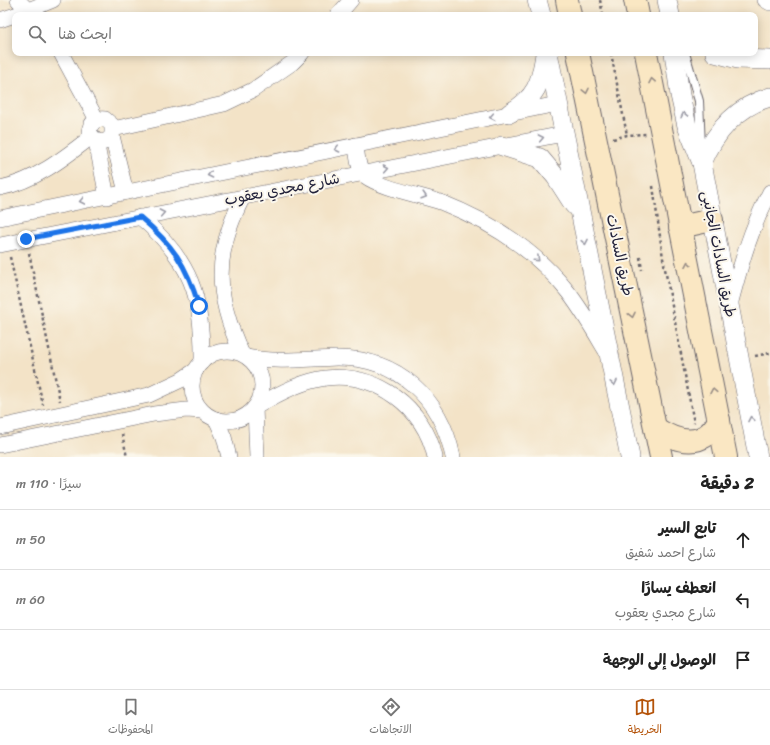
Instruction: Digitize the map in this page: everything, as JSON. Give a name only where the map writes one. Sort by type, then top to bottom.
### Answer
[{"type":"main road","points":[[567,0],[569,12]]},
{"type":"main road","points":[[635,0],[637,12]]},
{"type":"main road","name":"طريق السادات","points":[[579,56],[661,457]]},
{"type":"main road","points":[[647,56],[726,457]]},
{"type":"main road","points":[[680,227],[712,220]]},
{"type":"main road","points":[[655,428],[668,436],[680,440],[692,440],[704,437],[714,429],[719,420]]},
{"type":"street","points":[[22,11],[53,0]]},
{"type":"street","points":[[340,12],[350,0]]},
{"type":"street","points":[[538,0],[540,12]]},
{"type":"street","points":[[666,0],[669,12]]},
{"type":"street","points":[[765,0],[770,3]]},
{"type":"street","points":[[0,20],[12,15]]},
{"type":"street","points":[[63,56],[97,120]]},
{"type":"street","points":[[0,188],[28,179],[93,139],[105,142],[113,132],[224,104],[253,90],[299,56]]},
{"type":"street","points":[[510,113],[525,105],[532,95],[542,71],[546,56]]},
{"type":"street","points":[[548,56],[630,457]]},
{"type":"street","name":"طريق السادات الجانبى","points":[[674,56],[680,95],[687,126],[702,163],[758,457]]},
{"type":"street","points":[[726,56],[738,59],[770,60]]},
{"type":"street","points":[[702,163],[710,144],[723,126],[740,111],[760,100],[770,97]]},
{"type":"street","name":"شارع مجدي يعقوب","points":[[0,218],[557,104]]},
{"type":"street","points":[[107,196],[90,127],[97,120],[105,119],[112,125],[126,192]]},
{"type":"street","name":"شارع مجدي يعقوب","points":[[4,244],[563,134]]},
{"type":"street","points":[[356,145],[362,173],[379,183],[432,199],[484,221],[530,252],[551,272],[569,293],[608,355]]},
{"type":"street","points":[[502,146],[532,154],[543,161],[556,177],[580,213]]},
{"type":"street","points":[[729,310],[745,248],[756,218],[770,192]]},
{"type":"street","points":[[243,196],[229,227],[223,247],[220,274],[223,302],[230,329],[244,356],[256,365],[261,375],[263,386],[261,397],[255,408],[257,457]]},
{"type":"street","points":[[140,217],[161,234],[178,256],[191,280],[199,306],[202,333],[199,366],[192,387],[194,396],[202,411]]},
{"type":"street","points":[[0,427],[149,395],[199,366],[210,356],[221,352],[231,351],[244,356],[267,361],[336,358],[361,360],[385,367],[406,379],[425,395],[439,415],[449,438],[453,457]]},
{"type":"street","points":[[302,360],[307,382]]},
{"type":"street","points":[[0,445],[166,412],[202,411],[216,419],[226,421],[237,420],[247,416],[255,408],[288,389],[307,382],[326,378],[347,377],[370,382],[392,393],[410,408],[424,427],[434,457]]},
{"type":"street","points":[[160,390],[166,412]]},
{"type":"street","points":[[216,419],[224,436],[230,457]]},
{"type":"lane","points":[[686,56],[699,101],[702,163]]},
{"type":"path","points":[[600,0],[602,12]]},
{"type":"path","points":[[612,56],[627,135]]},
{"type":"path","points":[[645,130],[647,142]]},
{"type":"path","points":[[609,140],[627,135],[646,134]]},
{"type":"path","points":[[652,179],[663,258],[694,415],[694,423],[691,428]]},
{"type":"path","points":[[26,239],[63,413]]},
{"type":"path","points":[[4,244],[46,416]]},
{"type":"path","points":[[639,255],[643,275]]},
{"type":"path","points":[[120,420],[127,457]]},
{"type":"route","points":[[26,239],[140,217],[161,234],[178,256],[191,280],[199,306]]}]
